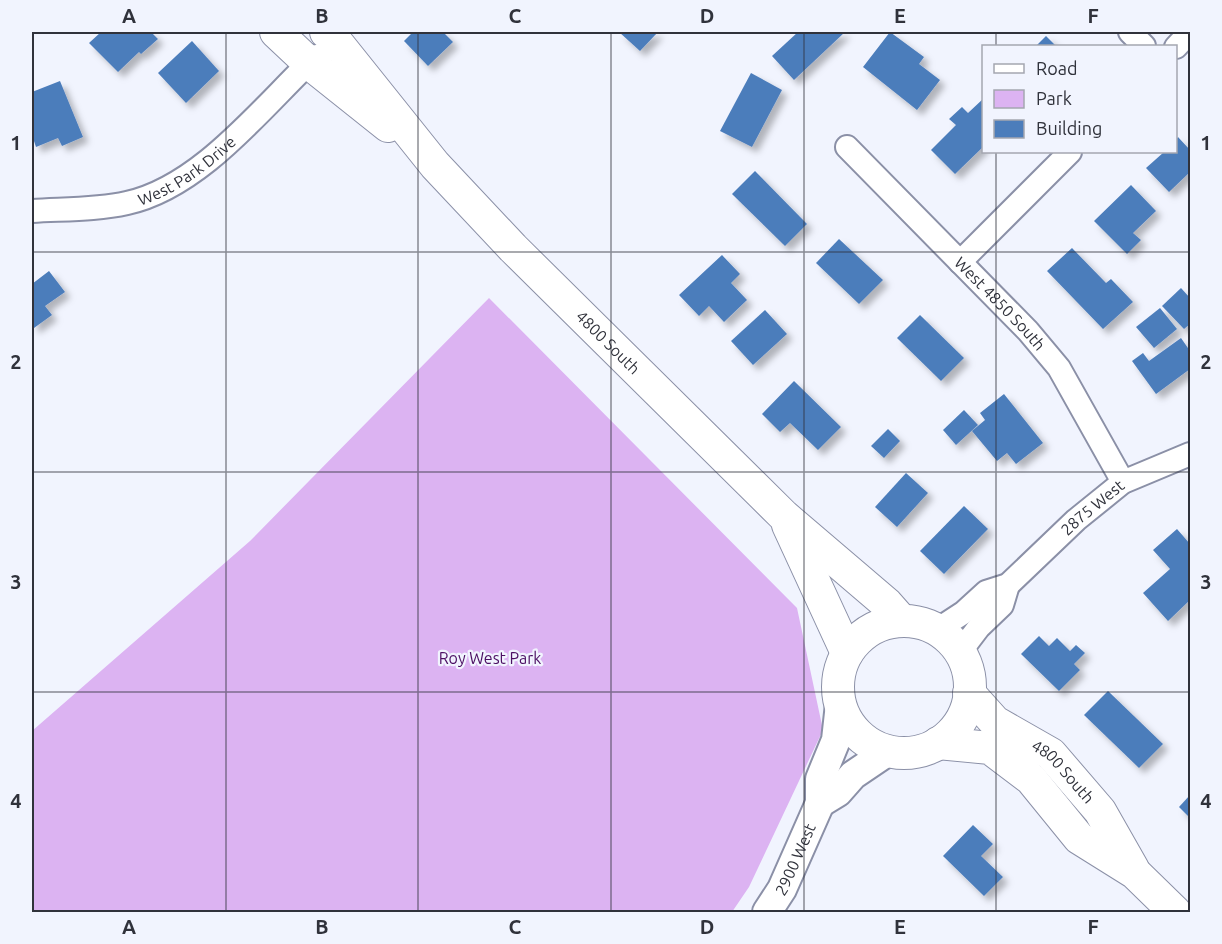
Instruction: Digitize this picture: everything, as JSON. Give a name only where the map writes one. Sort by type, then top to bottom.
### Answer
[{"type":"main road","name":"4800 South","points":[[276,32],[309,63],[435,165]]},
{"type":"main road","name":"4800 South","points":[[326,32],[335,40],[435,165],[513,248],[784,516],[887,604],[902,621]]},
{"type":"main road","name":"4800 South","points":[[784,516],[847,653]]},
{"type":"main road","points":[[902,621],[921,623],[937,630],[960,652],[969,678],[969,693],[964,713],[954,730],[938,743],[921,751],[887,752],[864,740],[849,724],[840,704],[838,687],[840,669],[847,653],[861,636],[880,625],[902,621]]},
{"type":"main road","name":"4800 South","points":[[969,693],[995,722],[1051,754],[1100,811],[1135,873]]},
{"type":"main road","name":"4800 South","points":[[938,743],[990,748],[1031,779],[1079,838],[1135,873],[1175,912]]},
{"type":"street","points":[[1130,32],[1143,45]]},
{"type":"street","points":[[1177,46],[1191,32]]},
{"type":"street","name":"West Park Drive","points":[[32,211],[128,203],[168,188],[202,165],[288,87],[309,63]]},
{"type":"street","name":"West 4850 South","points":[[847,147],[1028,331],[1059,368],[1123,482]]},
{"type":"street","points":[[960,262],[1069,153]]},
{"type":"street","name":"2875 West","points":[[937,630],[963,613],[986,592],[1008,585],[1076,520],[1123,482],[1191,454]]},
{"type":"street","name":"2875 West","points":[[960,652],[979,627],[1002,605],[1008,585]]},
{"type":"street","points":[[820,803],[820,779],[836,740],[840,704]]},
{"type":"street","points":[[820,803],[838,792],[853,775],[887,752]]},
{"type":"street","name":"2900 West","points":[[767,912],[782,889],[820,803]]},
{"type":"green space","name":"Roy West Park","points":[[489,298],[797,608],[823,730],[749,887],[732,912],[32,912],[32,731],[250,541]]},
{"type":"building","points":[[101,32],[151,32],[158,39],[141,54],[139,52],[118,72],[89,43]]},
{"type":"building","points":[[413,32],[443,32],[453,42],[428,66],[404,41]]},
{"type":"building","points":[[619,32],[658,32],[640,51]]},
{"type":"building","points":[[798,32],[845,32],[794,80],[772,56]]},
{"type":"building","points":[[890,32],[924,57],[919,64],[940,80],[917,110],[863,67]]},
{"type":"building","points":[[1046,36],[1055,45],[1037,45]]},
{"type":"building","points":[[192,41],[219,71],[186,103],[158,73]]},
{"type":"building","points":[[751,73],[782,90],[752,147],[720,131]]},
{"type":"building","points":[[60,81],[83,137],[62,146],[58,138],[36,147],[32,135],[32,92]]},
{"type":"building","points":[[982,100],[982,148],[955,174],[931,150],[956,125],[949,119],[962,107],[968,113]]},
{"type":"building","points":[[1178,137],[1190,150],[1190,172],[1169,192],[1146,168],[1163,153],[1177,153]]},
{"type":"building","points":[[755,171],[807,224],[785,246],[732,194]]},
{"type":"building","points":[[1131,185],[1156,211],[1133,233],[1141,240],[1127,254],[1094,221]]},
{"type":"building","points":[[839,239],[883,280],[859,304],[816,263]]},
{"type":"building","points":[[1072,248],[1106,283],[1111,279],[1133,302],[1103,329],[1047,271]]},
{"type":"building","points":[[722,255],[740,274],[731,283],[747,300],[724,322],[709,306],[699,316],[679,295]]},
{"type":"building","points":[[49,271],[65,292],[45,306],[52,315],[34,328],[32,324],[32,284]]},
{"type":"building","points":[[1181,288],[1190,298],[1190,324],[1184,329],[1162,306]]},
{"type":"building","points":[[1160,308],[1177,329],[1154,348],[1136,327]]},
{"type":"building","points":[[765,310],[787,334],[753,365],[731,341]]},
{"type":"building","points":[[920,315],[964,358],[941,381],[897,338]]},
{"type":"building","points":[[1181,338],[1190,351],[1190,369],[1156,394],[1132,361],[1143,353],[1149,361]]},
{"type":"building","points":[[794,381],[841,427],[818,450],[790,423],[780,432],[762,414]]},
{"type":"building","points":[[1004,394],[1043,443],[1016,464],[1007,453],[997,461],[972,431],[985,420],[980,413]]},
{"type":"building","points":[[964,410],[978,425],[956,445],[943,430]]},
{"type":"building","points":[[888,429],[900,441],[884,458],[871,446]]},
{"type":"building","points":[[906,473],[928,493],[897,527],[875,507]]},
{"type":"building","points":[[964,506],[988,529],[944,574],[920,551]]},
{"type":"building","points":[[1177,529],[1190,544],[1190,600],[1168,621],[1143,593],[1170,569],[1153,550]]},
{"type":"building","points":[[1039,636],[1049,646],[1057,638],[1070,651],[1076,645],[1085,653],[1074,664],[1080,670],[1059,691],[1021,654]]},
{"type":"building","points":[[1108,691],[1163,744],[1139,768],[1084,715]]},
{"type":"building","points":[[1190,795],[1190,818],[1179,807]]},
{"type":"building","points":[[973,825],[993,844],[981,856],[1003,877],[984,896],[943,856]]}]
